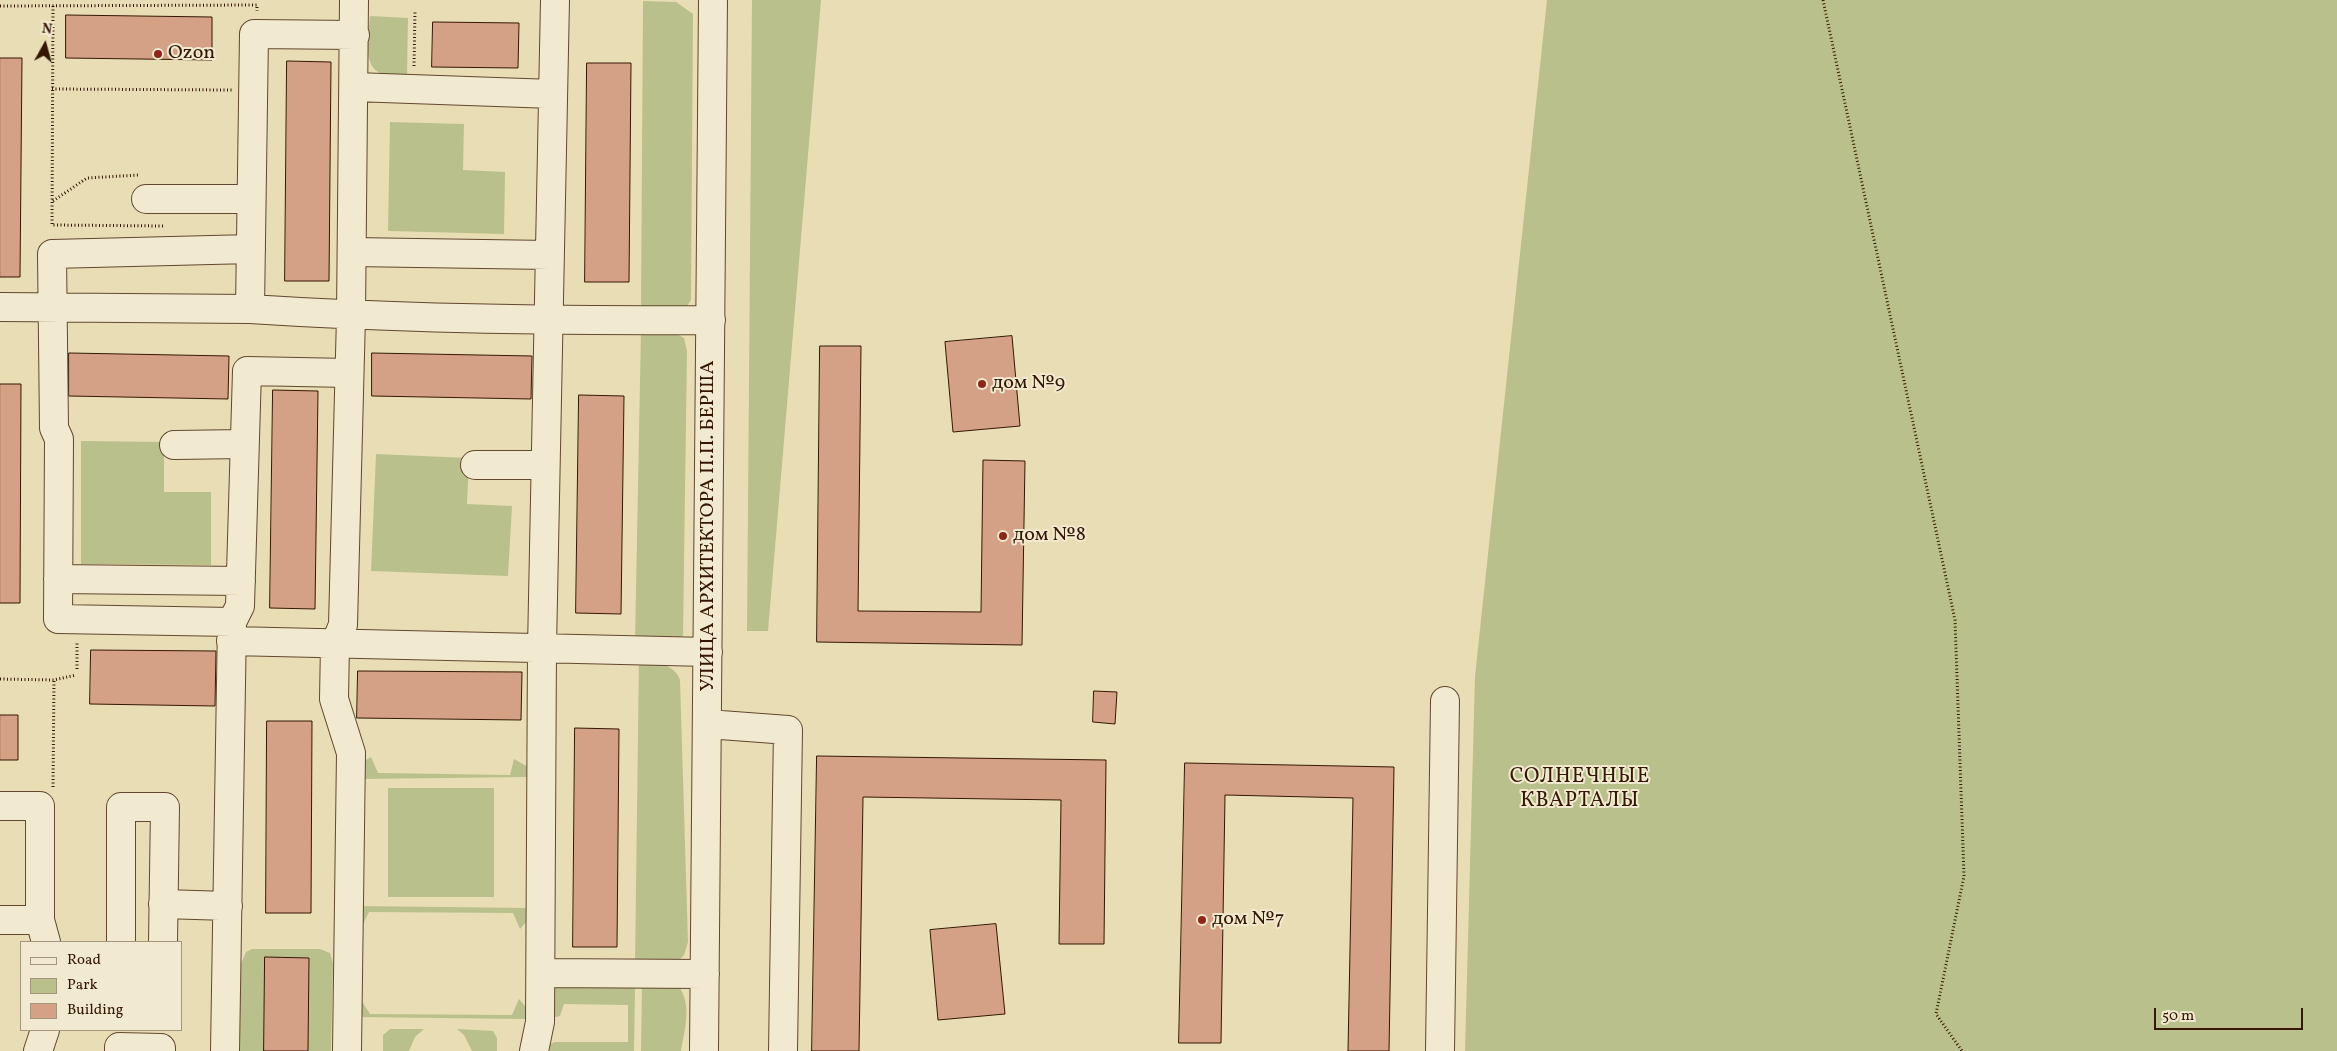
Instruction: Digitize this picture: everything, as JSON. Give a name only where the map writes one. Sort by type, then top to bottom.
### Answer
[{"type":"street","points":[[347,1051],[351,754],[334,699],[336,644],[343,625],[350,373],[354,0]]},
{"type":"street","points":[[534,1051],[540,1022],[542,648],[555,0]]},
{"type":"street","name":"УЛИЦА АРХИТЕКТОРА П.П. БЕРША","points":[[704,1051],[713,0]]},
{"type":"street","points":[[250,309],[254,34],[355,35]]},
{"type":"street","points":[[354,87],[553,94]]},
{"type":"street","points":[[146,199],[251,199]]},
{"type":"street","points":[[251,249],[52,254],[54,428],[60,439],[58,618],[232,632],[336,644],[708,652]]},
{"type":"street","points":[[352,252],[550,255]]},
{"type":"street","points":[[0,307],[250,309],[351,316],[548,320],[710,320]]},
{"type":"street","points":[[225,1051],[232,632],[240,606],[247,371],[350,373]]},
{"type":"street","points":[[174,445],[244,444]]},
{"type":"street","points":[[475,465],[545,464]]},
{"type":"street","points":[[58,579],[241,581]]},
{"type":"street","points":[[1440,1051],[1445,701]]},
{"type":"street","points":[[707,724],[788,730],[783,1051]]},
{"type":"street","points":[[0,806],[40,806],[43,931],[0,920]]},
{"type":"street","points":[[121,941],[121,807],[165,807],[163,941]]},
{"type":"street","points":[[163,904],[228,906]]},
{"type":"street","points":[[540,973],[705,974]]},
{"type":"street","points":[[38,1051],[45,1031]]},
{"type":"street","points":[[119,1051],[119,1047],[161,1048],[161,1051]]},
{"type":"path","points":[[254,34],[259,0]]},
{"type":"path","points":[[1823,0],[1954,620],[1964,876],[1936,1014],[1962,1051]]},
{"type":"path","points":[[0,6],[257,5]]},
{"type":"path","points":[[52,6],[52,225],[174,226]]},
{"type":"path","points":[[414,69],[415,11]]},
{"type":"path","points":[[52,89],[253,90]]},
{"type":"path","points":[[52,201],[87,178],[147,175],[145,225]]},
{"type":"path","points":[[0,679],[54,680],[76,675]]},
{"type":"path","points":[[40,806],[53,788],[54,680]]},
{"type":"green space","points":[[752,0],[821,0],[768,631],[747,631]]},
{"type":"green space","points":[[1547,0],[2337,0],[2337,1051],[1465,1051],[1475,676]]},
{"type":"green space","points":[[643,1],[676,2],[693,14],[691,300],[685,309],[641,307]]},
{"type":"green space","points":[[370,16],[408,18],[407,75],[383,74],[376,71],[372,65],[368,50]]},
{"type":"green space","points":[[390,122],[464,124],[463,170],[505,172],[504,234],[388,231]]},
{"type":"green space","points":[[641,329],[673,332],[684,338],[687,351],[683,635],[677,643],[635,642]]},
{"type":"green space","points":[[81,441],[164,442],[164,492],[211,492],[211,565],[81,564]]},
{"type":"green space","points":[[376,454],[469,458],[467,504],[512,506],[508,576],[371,571]]},
{"type":"green space","points":[[639,657],[669,667],[674,670],[680,680],[688,942],[684,955],[675,964],[635,965]]},
{"type":"green space","points":[[371,757],[378,773],[510,775],[514,759],[528,767],[530,777],[357,779],[364,761]]},
{"type":"green space","points":[[388,788],[494,788],[494,897],[388,897]]},
{"type":"green space","points":[[356,906],[529,908],[526,922],[520,929],[513,913],[369,912],[361,928]]},
{"type":"green space","points":[[252,949],[320,949],[330,953],[333,963],[331,1051],[238,1051],[240,966],[246,952]]},
{"type":"green space","points":[[642,982],[679,986],[683,994],[686,1010],[686,1026],[681,1051],[641,1051]]},
{"type":"green space","points":[[559,986],[635,987],[634,1051],[550,1051],[550,1044],[555,1042],[628,1042],[628,1005],[564,1004],[560,1016],[551,1018],[553,990]]},
{"type":"green space","points":[[519,999],[525,1006],[526,1019],[354,1017],[361,1000],[370,1014],[512,1015]]},
{"type":"green space","points":[[390,1029],[424,1029],[415,1037],[409,1051],[383,1051],[383,1035]]},
{"type":"green space","points":[[457,1029],[493,1031],[497,1038],[497,1051],[472,1051],[464,1035]]},
{"type":"building","points":[[66,15],[212,17],[212,60],[66,58]]},
{"type":"building","points":[[433,22],[519,23],[518,68],[432,67]]},
{"type":"building","points":[[0,58],[22,58],[20,277],[0,277]]},
{"type":"building","points":[[287,61],[331,62],[329,281],[285,281]]},
{"type":"building","points":[[587,63],[631,63],[629,282],[585,282]]},
{"type":"building","name":"дом №9","points":[[1012,336],[1020,426],[953,432],[945,342]]},
{"type":"building","name":"дом №8","points":[[820,346],[861,346],[858,611],[981,612],[983,460],[1025,461],[1022,645],[817,642]]},
{"type":"building","points":[[69,353],[229,356],[228,399],[69,396]]},
{"type":"building","points":[[372,353],[532,356],[531,399],[372,396]]},
{"type":"building","points":[[0,384],[21,384],[20,603],[0,603]]},
{"type":"building","points":[[273,390],[318,391],[315,609],[270,608]]},
{"type":"building","points":[[579,395],[624,396],[621,614],[576,613]]},
{"type":"building","points":[[91,650],[216,651],[215,706],[90,704]]},
{"type":"building","points":[[358,671],[522,672],[521,720],[357,718]]},
{"type":"building","points":[[1094,691],[1117,692],[1115,724],[1093,722]]},
{"type":"building","points":[[0,715],[18,715],[18,760],[0,760]]},
{"type":"building","points":[[267,721],[312,721],[311,913],[266,913]]},
{"type":"building","points":[[575,728],[619,729],[617,947],[573,947]]},
{"type":"building","points":[[817,756],[1106,760],[1104,944],[1059,944],[1061,800],[863,797],[859,1051],[812,1051]]},
{"type":"building","name":"дом №7","points":[[1185,763],[1394,767],[1389,1051],[1348,1051],[1353,798],[1225,795],[1221,1043],[1179,1043]]},
{"type":"building","points":[[996,924],[1005,1014],[938,1020],[930,930]]},
{"type":"building","points":[[265,957],[309,958],[308,1051],[264,1051]]},
{"type":"place","name":"Ozon","points":[[158,54]]},
{"type":"place","name":"дом №9","points":[[982,384]]},
{"type":"place","name":"дом №8","points":[[1003,536]]},
{"type":"place","name":"дом №7","points":[[1202,920]]},
{"type":"district","name":"СОЛНЕЧНЫЕ КВАРТАЛЫ","points":[[1580,790]]}]
